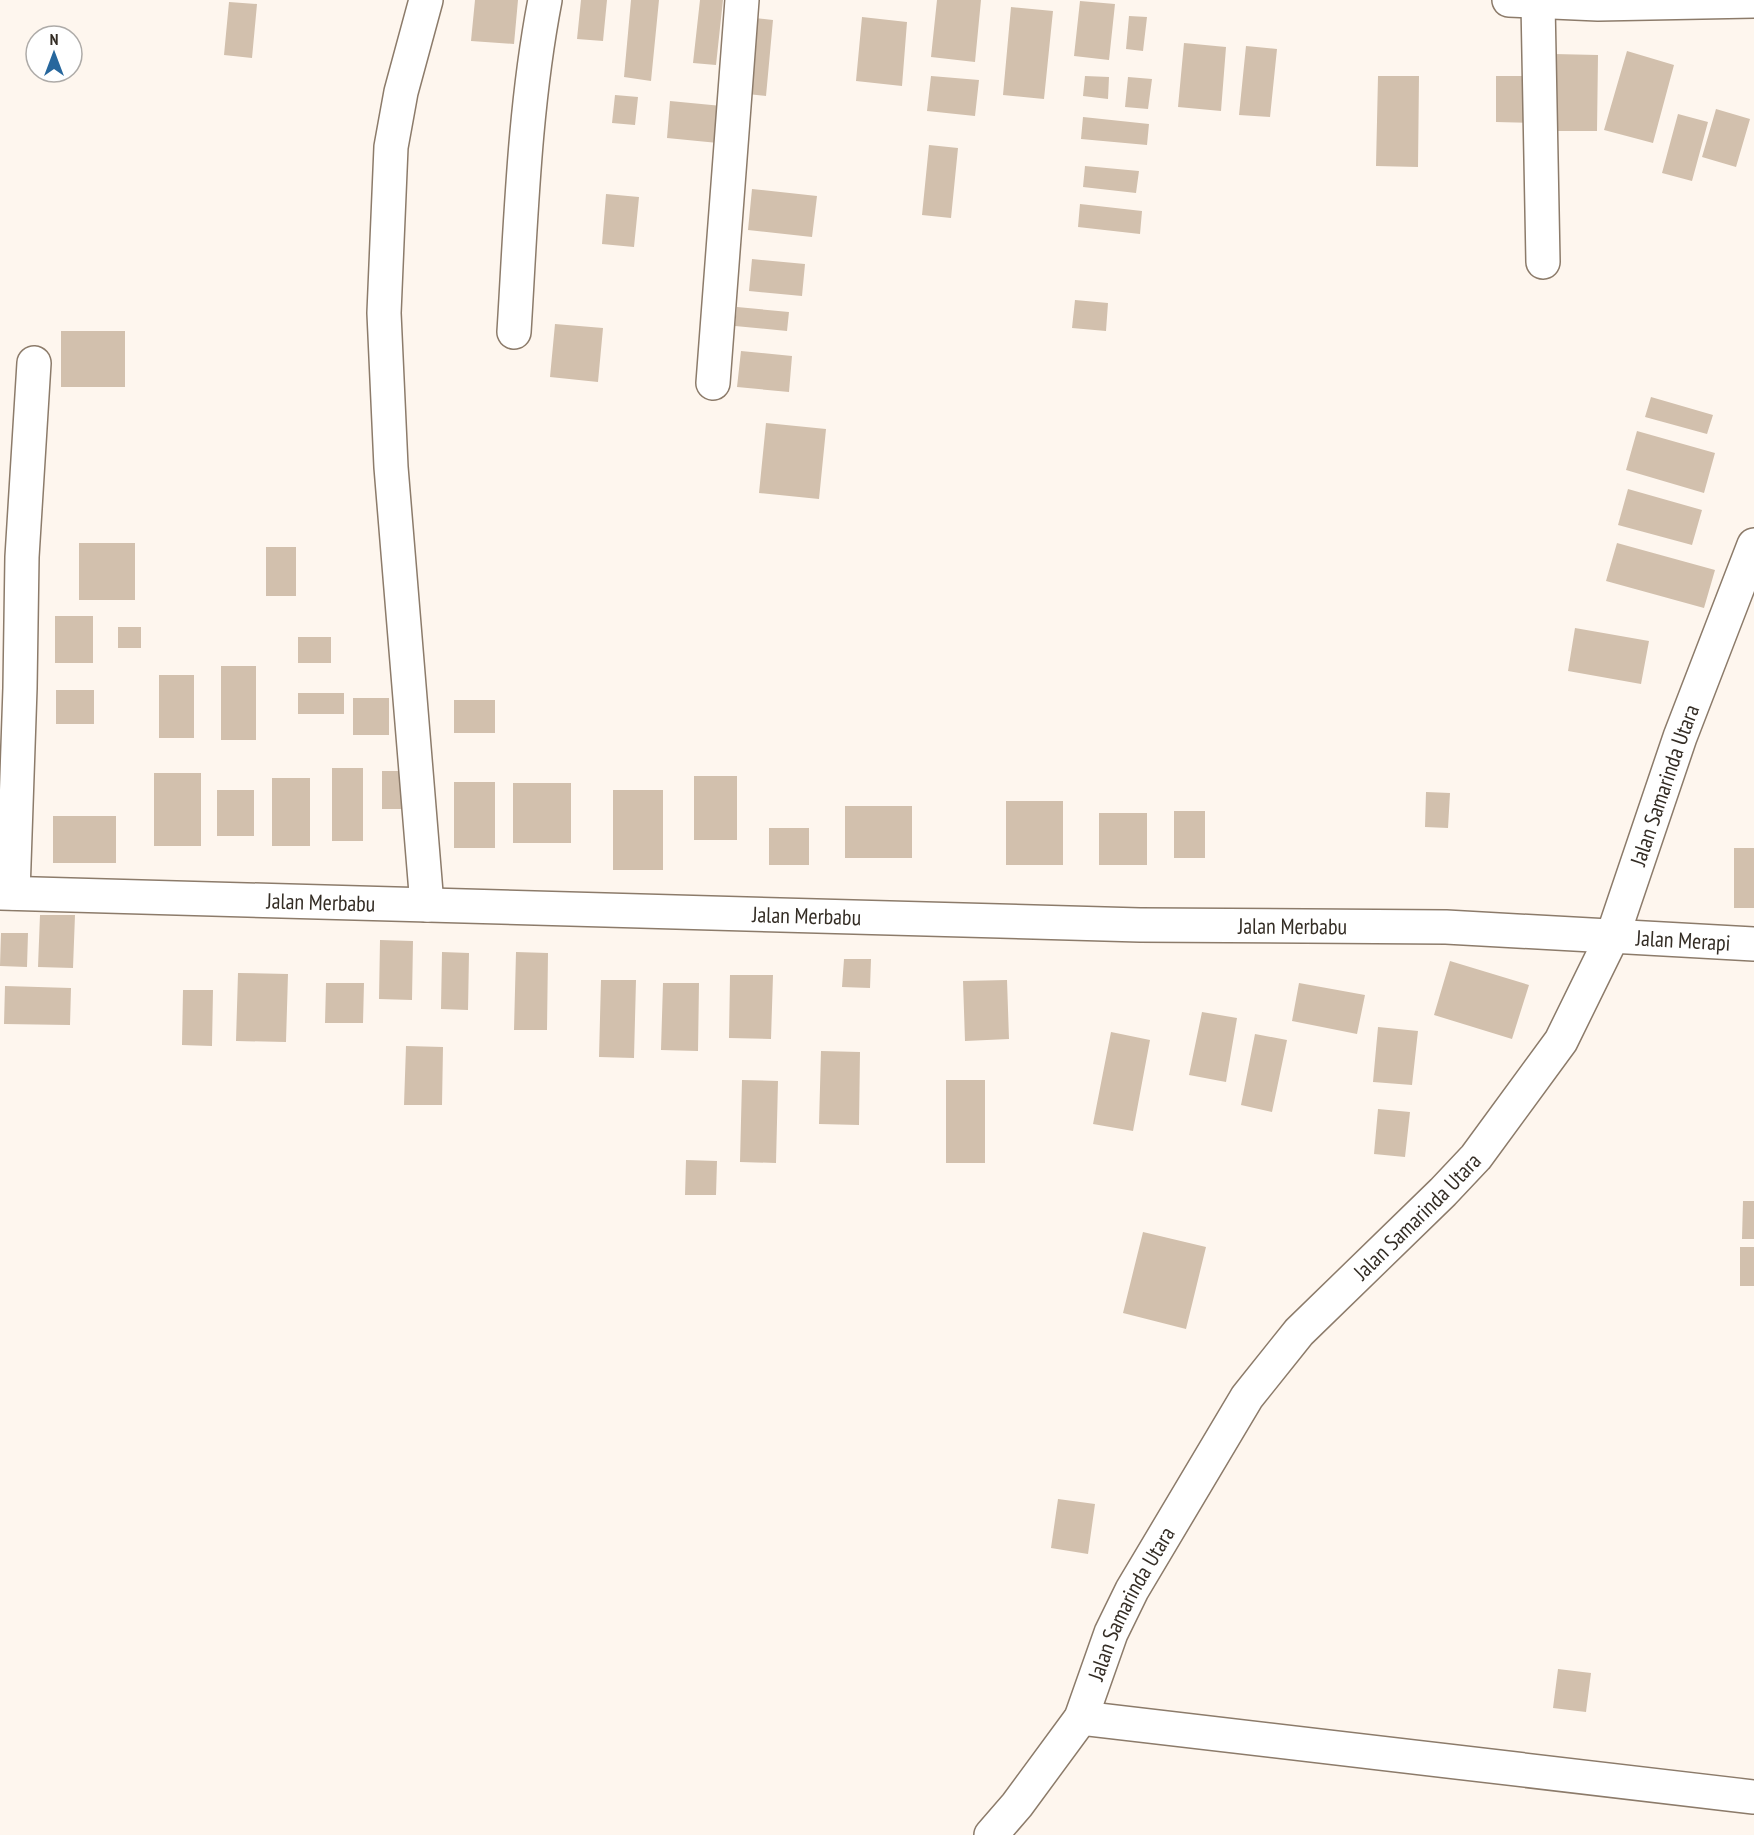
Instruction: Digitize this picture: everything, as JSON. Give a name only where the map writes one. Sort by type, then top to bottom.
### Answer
[{"type":"main road","points":[[426,0],[401,92],[391,147],[384,313],[391,467],[428,905]]},
{"type":"main road","points":[[514,332],[523,185],[533,74],[545,0]]},
{"type":"main road","points":[[713,383],[742,0]]},
{"type":"main road","points":[[1543,262],[1523,1],[1754,1]]},
{"type":"main road","points":[[7,893],[20,688],[22,557],[34,363]]},
{"type":"main road","name":"Jalan Samarinda Utara","points":[[995,1834],[1081,1718],[1111,1633],[1132,1590],[1247,1397],[1299,1332],[1476,1157],[1561,1041],[1613,934],[1680,737],[1754,545]]},
{"type":"main road","name":"Jalan Merbabu","points":[[7,893],[1140,925],[1446,927],[1613,934]]},
{"type":"main road","name":"Jalan Merapi","points":[[1613,934],[1754,944]]},
{"type":"main road","points":[[1081,1718],[1754,1797]]},
{"type":"building","points":[[475,0],[518,0],[514,44],[471,41]]},
{"type":"building","points":[[581,0],[607,0],[603,41],[577,39]]},
{"type":"building","points":[[631,0],[659,0],[651,81],[624,77]]},
{"type":"building","points":[[700,0],[723,0],[716,65],[693,63]]},
{"type":"building","points":[[937,0],[981,0],[975,62],[931,57]]},
{"type":"building","points":[[1080,1],[1115,4],[1109,60],[1074,56]]},
{"type":"building","points":[[229,2],[257,4],[252,58],[224,55]]},
{"type":"building","points":[[1011,7],[1053,11],[1044,99],[1003,95]]},
{"type":"building","points":[[1129,16],[1147,17],[1143,51],[1126,49]]},
{"type":"building","points":[[746,17],[773,20],[766,96],[738,93]]},
{"type":"building","points":[[862,17],[907,22],[902,86],[856,81]]},
{"type":"building","points":[[1184,43],[1226,47],[1221,111],[1178,107]]},
{"type":"building","points":[[1246,46],[1277,49],[1270,117],[1239,115]]},
{"type":"building","points":[[1627,51],[1674,65],[1653,143],[1604,130]]},
{"type":"building","points":[[1554,54],[1598,55],[1597,131],[1552,131]]},
{"type":"building","points":[[931,76],[979,80],[975,116],[927,111]]},
{"type":"building","points":[[1085,76],[1109,77],[1108,99],[1083,96]]},
{"type":"building","points":[[1378,76],[1419,76],[1418,167],[1376,166]]},
{"type":"building","points":[[1496,76],[1532,76],[1531,123],[1496,122]]},
{"type":"building","points":[[1128,77],[1152,79],[1148,109],[1125,107]]},
{"type":"building","points":[[615,95],[638,97],[635,125],[612,123]]},
{"type":"building","points":[[670,101],[722,106],[718,143],[667,138]]},
{"type":"building","points":[[1716,109],[1750,119],[1736,167],[1702,157]]},
{"type":"building","points":[[1678,114],[1708,122],[1692,181],[1662,173]]},
{"type":"building","points":[[1083,117],[1149,124],[1147,145],[1081,139]]},
{"type":"building","points":[[929,145],[958,148],[951,218],[922,215]]},
{"type":"building","points":[[1085,166],[1139,171],[1136,193],[1083,187]]},
{"type":"building","points":[[752,189],[817,196],[812,237],[748,230]]},
{"type":"building","points":[[606,194],[639,197],[634,247],[602,244]]},
{"type":"building","points":[[1080,204],[1142,211],[1140,234],[1078,227]]},
{"type":"building","points":[[752,259],[805,264],[802,296],[749,291]]},
{"type":"building","points":[[1075,300],[1108,303],[1106,331],[1072,328]]},
{"type":"building","points":[[737,307],[789,312],[787,331],[735,326]]},
{"type":"building","points":[[555,324],[603,328],[598,382],[550,377]]},
{"type":"building","points":[[61,331],[125,331],[125,387],[61,387]]},
{"type":"building","points":[[741,351],[792,356],[789,392],[737,387]]},
{"type":"building","points":[[1651,397],[1713,415],[1707,434],[1645,417]]},
{"type":"building","points":[[766,423],[826,429],[819,499],[759,493]]},
{"type":"building","points":[[1637,431],[1715,453],[1704,493],[1626,470]]},
{"type":"building","points":[[1628,489],[1702,510],[1692,545],[1618,525]]},
{"type":"building","points":[[79,543],[135,543],[135,600],[79,600]]},
{"type":"building","points":[[1617,543],[1715,570],[1704,608],[1606,581]]},
{"type":"building","points":[[266,547],[296,547],[296,596],[266,596]]},
{"type":"building","points":[[55,616],[93,616],[93,663],[55,663]]},
{"type":"building","points":[[118,627],[141,627],[141,648],[118,648]]},
{"type":"building","points":[[1575,628],[1649,641],[1641,684],[1568,671]]},
{"type":"building","points":[[298,637],[331,637],[331,663],[298,663]]},
{"type":"building","points":[[221,666],[256,666],[256,740],[221,740]]},
{"type":"building","points":[[159,675],[194,675],[194,738],[159,738]]},
{"type":"building","points":[[56,690],[94,690],[94,724],[56,724]]},
{"type":"building","points":[[298,693],[344,693],[344,714],[298,714]]},
{"type":"building","points":[[353,698],[389,698],[389,735],[353,735]]},
{"type":"building","points":[[454,700],[495,700],[495,733],[454,733]]},
{"type":"building","points":[[332,768],[363,768],[363,841],[332,841]]},
{"type":"building","points":[[382,771],[408,771],[408,809],[382,809]]},
{"type":"building","points":[[154,773],[201,773],[201,846],[154,846]]},
{"type":"building","points":[[694,776],[737,776],[737,840],[694,840]]},
{"type":"building","points":[[272,778],[310,778],[310,846],[272,846]]},
{"type":"building","points":[[454,782],[495,782],[495,848],[454,848]]},
{"type":"building","points":[[513,783],[571,783],[571,843],[513,843]]},
{"type":"building","points":[[217,790],[254,790],[254,836],[217,836]]},
{"type":"building","points":[[613,790],[663,790],[663,870],[613,870]]},
{"type":"building","points":[[1426,792],[1450,793],[1448,828],[1425,827]]},
{"type":"building","points":[[1006,801],[1063,801],[1063,865],[1006,865]]},
{"type":"building","points":[[845,806],[912,806],[912,858],[845,858]]},
{"type":"building","points":[[1174,811],[1205,811],[1205,858],[1174,858]]},
{"type":"building","points":[[1099,813],[1147,813],[1147,865],[1099,865]]},
{"type":"building","points":[[53,816],[116,816],[116,863],[53,863]]},
{"type":"building","points":[[769,828],[809,828],[809,865],[769,865]]},
{"type":"building","points":[[1734,848],[1754,848],[1754,908],[1734,908]]},
{"type":"building","points":[[40,915],[75,915],[73,968],[38,967]]},
{"type":"building","points":[[1,933],[28,933],[27,967],[0,966]]},
{"type":"building","points":[[380,940],[413,941],[412,1000],[379,999]]},
{"type":"building","points":[[442,952],[469,953],[468,1010],[441,1009]]},
{"type":"building","points":[[516,952],[548,953],[547,1030],[514,1030]]},
{"type":"building","points":[[844,959],[871,959],[870,988],[842,987]]},
{"type":"building","points":[[1450,961],[1529,985],[1512,1039],[1434,1015]]},
{"type":"building","points":[[238,973],[288,974],[286,1042],[236,1041]]},
{"type":"building","points":[[730,975],[773,975],[771,1039],[729,1038]]},
{"type":"building","points":[[601,980],[636,980],[634,1058],[599,1057]]},
{"type":"building","points":[[1007,980],[1009,1039],[965,1041],[963,981]]},
{"type":"building","points":[[326,983],[364,983],[363,1023],[325,1023]]},
{"type":"building","points":[[663,983],[699,983],[698,1051],[661,1050]]},
{"type":"building","points":[[1299,983],[1365,995],[1357,1034],[1292,1021]]},
{"type":"building","points":[[5,986],[71,988],[70,1025],[4,1024]]},
{"type":"building","points":[[183,990],[213,990],[212,1046],[182,1045]]},
{"type":"building","points":[[1202,1012],[1237,1018],[1226,1082],[1189,1075]]},
{"type":"building","points":[[1378,1027],[1418,1031],[1412,1085],[1373,1082]]},
{"type":"building","points":[[1111,1032],[1150,1040],[1133,1131],[1093,1124]]},
{"type":"building","points":[[1255,1034],[1287,1040],[1272,1112],[1241,1105]]},
{"type":"building","points":[[406,1046],[443,1047],[442,1105],[404,1105]]},
{"type":"building","points":[[821,1051],[860,1052],[859,1125],[819,1124]]},
{"type":"building","points":[[742,1080],[778,1081],[776,1163],[740,1162]]},
{"type":"building","points":[[946,1080],[985,1080],[985,1163],[946,1163]]},
{"type":"building","points":[[1378,1109],[1410,1112],[1405,1157],[1374,1154]]},
{"type":"building","points":[[686,1160],[717,1161],[716,1195],[685,1195]]},
{"type":"building","points":[[1743,1201],[1754,1201],[1754,1239],[1742,1239]]},
{"type":"building","points":[[1143,1232],[1206,1247],[1186,1329],[1123,1313]]},
{"type":"building","points":[[1740,1247],[1754,1247],[1754,1286],[1740,1286]]},
{"type":"building","points":[[1058,1499],[1095,1504],[1088,1554],[1051,1548]]},
{"type":"building","points":[[1558,1669],[1591,1673],[1586,1712],[1553,1708]]}]
